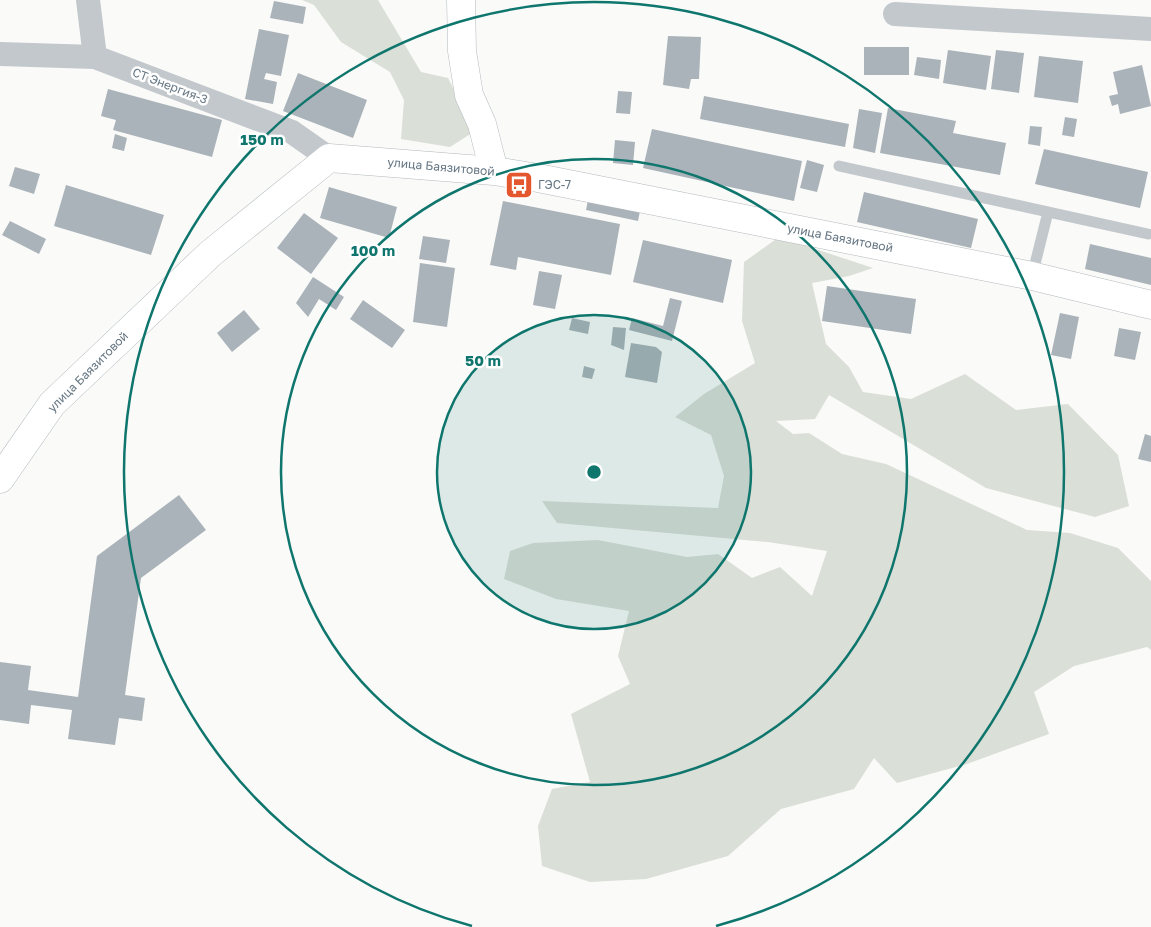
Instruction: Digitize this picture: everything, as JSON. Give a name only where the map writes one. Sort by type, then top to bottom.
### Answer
[{"type":"street","points":[[88,0],[95,57]]},
{"type":"street","points":[[461,0],[462,50],[469,94],[482,124],[494,171]]},
{"type":"street","points":[[895,14],[1151,29]]},
{"type":"street","name":"СТ Энергия-3","points":[[0,54],[95,57],[292,132],[329,158]]},
{"type":"street","name":"улица Баязитовой","points":[[0,479],[52,404],[210,254],[329,158],[494,171],[538,178],[1032,276],[1151,306]]},
{"type":"lane","points":[[839,166],[1148,234]]},
{"type":"lane","points":[[1032,276],[1048,212]]},
{"type":"shaded area","points":[[302,0],[378,0],[421,72],[448,78],[475,131],[450,147],[401,139],[404,100],[390,72],[341,42],[314,5]]},
{"type":"shaded area","points":[[779,237],[873,268],[849,276],[812,283],[826,344],[849,367],[863,392],[911,399],[965,374],[1016,410],[1068,404],[1118,455],[1129,506],[1095,517],[986,488],[829,395],[815,419],[776,421],[793,434],[809,433],[842,454],[886,464],[1027,530],[1070,533],[1118,548],[1151,581],[1151,650],[1147,647],[1074,666],[1034,692],[1049,734],[967,764],[897,783],[874,758],[854,789],[781,809],[728,856],[646,879],[590,882],[542,866],[538,826],[552,789],[590,782],[571,714],[630,684],[618,656],[629,611],[556,599],[504,579],[510,551],[533,543],[598,540],[687,557],[718,554],[752,578],[780,567],[812,596],[827,551],[768,542],[557,523],[542,501],[718,508],[724,476],[711,435],[675,417],[704,394],[755,363],[742,321],[744,262]]},
{"type":"building","points":[[274,1],[306,7],[303,24],[270,18]]},
{"type":"building","points":[[259,29],[289,35],[281,76],[266,73],[264,79],[277,82],[273,104],[245,99]]},
{"type":"building","points":[[668,36],[701,37],[699,79],[691,79],[689,89],[663,85]]},
{"type":"building","points":[[864,47],[909,47],[909,75],[864,75]]},
{"type":"building","points":[[948,50],[991,56],[986,90],[943,83]]},
{"type":"building","points":[[996,50],[1024,53],[1019,93],[991,89]]},
{"type":"building","points":[[1039,56],[1083,61],[1078,103],[1034,97]]},
{"type":"building","points":[[917,57],[941,60],[939,79],[914,75]]},
{"type":"building","points":[[1142,65],[1151,106],[1120,114],[1118,104],[1112,106],[1109,96],[1118,94],[1113,72]]},
{"type":"building","points":[[298,73],[367,100],[353,138],[283,111]]},
{"type":"building","points":[[108,89],[222,120],[212,157],[113,130],[116,120],[101,116]]},
{"type":"building","points":[[618,91],[632,92],[630,114],[616,113]]},
{"type":"building","points":[[704,96],[849,124],[845,147],[700,119]]},
{"type":"building","points":[[888,108],[956,121],[953,133],[1006,143],[1000,175],[880,153]]},
{"type":"building","points":[[859,109],[882,113],[875,153],[853,148]]},
{"type":"building","points":[[1065,117],[1077,119],[1074,137],[1062,135]]},
{"type":"building","points":[[1030,126],[1042,127],[1040,146],[1028,144]]},
{"type":"building","points":[[652,129],[802,161],[794,201],[643,168]]},
{"type":"building","points":[[115,134],[127,138],[124,151],[112,148]]},
{"type":"building","points":[[615,140],[635,142],[633,165],[613,163]]},
{"type":"building","points":[[1044,149],[1148,172],[1140,208],[1035,184]]},
{"type":"building","points":[[807,160],[824,165],[817,192],[800,188]]},
{"type":"building","points":[[15,167],[40,174],[34,194],[9,186]]},
{"type":"building","points":[[66,185],[164,215],[151,255],[54,226]]},
{"type":"building","points":[[329,187],[397,207],[389,238],[320,218]]},
{"type":"building","points":[[864,192],[978,219],[971,248],[857,222]]},
{"type":"building","points":[[588,200],[640,211],[638,221],[586,210]]},
{"type":"building","points":[[503,201],[620,224],[611,275],[518,257],[516,270],[490,265]]},
{"type":"building","points":[[304,213],[338,238],[311,274],[277,248]]},
{"type":"building","points":[[10,221],[46,239],[39,254],[2,235]]},
{"type":"building","points":[[423,236],[450,240],[446,263],[419,259]]},
{"type":"building","points":[[643,240],[732,260],[723,303],[633,282]]},
{"type":"building","points":[[1090,244],[1151,258],[1151,285],[1085,269]]},
{"type":"building","points":[[420,263],[455,268],[447,327],[413,322]]},
{"type":"building","points":[[539,271],[562,275],[555,309],[533,305]]},
{"type":"building","points":[[313,277],[344,297],[336,310],[319,299],[308,317],[296,303]]},
{"type":"building","points":[[827,286],[916,299],[911,334],[822,321]]},
{"type":"building","points":[[670,298],[682,301],[672,341],[629,330],[632,318],[663,326]]},
{"type":"building","points":[[363,300],[405,330],[392,348],[350,319]]},
{"type":"building","points":[[244,310],[260,329],[232,352],[217,333]]},
{"type":"building","points":[[1060,313],[1079,317],[1071,359],[1051,355]]},
{"type":"building","points":[[572,318],[590,322],[588,334],[569,330]]},
{"type":"building","points":[[613,327],[626,328],[624,350],[611,345]]},
{"type":"building","points":[[1119,328],[1141,332],[1135,360],[1114,356]]},
{"type":"building","points":[[631,343],[656,347],[662,352],[657,383],[625,377]]},
{"type":"building","points":[[584,366],[595,369],[592,379],[582,377]]},
{"type":"building","points":[[1145,434],[1151,436],[1151,462],[1138,459]]},
{"type":"building","points":[[179,495],[206,530],[141,578],[125,695],[145,698],[142,721],[119,718],[115,745],[68,739],[72,710],[31,705],[29,724],[0,720],[0,662],[31,666],[28,690],[78,697],[97,556]]},
{"type":"place","name":"ГЭС-7","points":[[519,185]]}]
